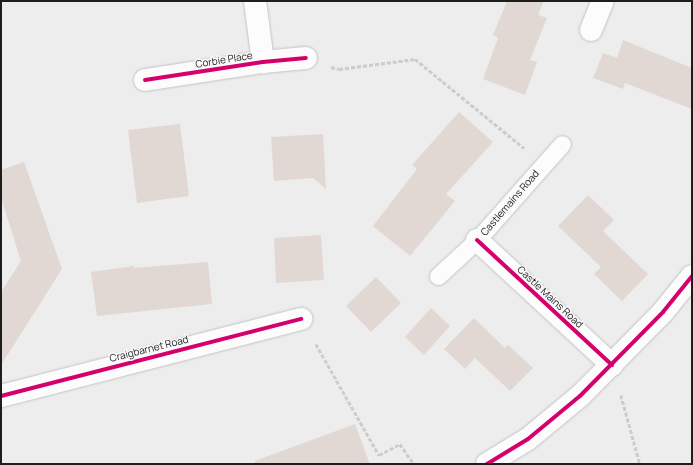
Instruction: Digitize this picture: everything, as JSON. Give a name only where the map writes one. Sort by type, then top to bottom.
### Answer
[{"type":"street","name":"Corbie Place","points":[[255,1],[263,62]]},
{"type":"street","points":[[591,30],[603,1]]},
{"type":"street","name":"Corbie Place","points":[[145,80],[263,62],[306,58]]},
{"type":"street","name":"Castle Mains Road","points":[[477,240],[612,365]]},
{"type":"street","points":[[487,464],[528,438],[580,396],[663,312],[692,276]]},
{"type":"street","name":"Craigbarnet Road","points":[[1,396],[301,319]]},
{"type":"lane","name":"Castlemains Road","points":[[438,276],[477,240],[562,144]]},
{"type":"path","points":[[306,58],[339,70],[415,59],[544,164]]},
{"type":"path","points":[[301,319],[379,455],[400,444],[414,464]]},
{"type":"path","points":[[612,365],[640,464]]},
{"type":"building","points":[[507,1],[544,1],[538,15],[547,18],[530,60],[537,62],[525,95],[483,79],[498,38],[493,35]]},
{"type":"building","points":[[623,40],[692,68],[692,109],[625,83],[623,89],[593,78],[603,53],[617,58]]},
{"type":"building","points":[[459,112],[493,142],[446,194],[455,201],[410,256],[373,226],[417,169],[412,165]]},
{"type":"building","points":[[180,124],[189,196],[137,203],[128,130]]},
{"type":"building","points":[[323,134],[326,189],[313,178],[274,181],[271,137]]},
{"type":"building","points":[[24,162],[62,269],[1,365],[1,292],[21,261],[1,198],[1,170]]},
{"type":"building","points":[[588,195],[614,220],[603,231],[648,274],[622,301],[594,274],[601,267],[558,226]]},
{"type":"building","points":[[321,235],[324,280],[276,283],[274,238]]},
{"type":"building","points":[[208,262],[212,304],[97,316],[91,272],[134,266],[134,268]]},
{"type":"building","points":[[376,277],[401,303],[371,332],[346,306]]},
{"type":"building","points":[[431,308],[450,326],[424,355],[405,337]]},
{"type":"building","points":[[474,318],[505,348],[508,345],[533,368],[510,391],[475,358],[465,369],[444,349]]},
{"type":"building","points":[[355,424],[370,464],[255,464],[255,461]]},
{"type":"cycle path","points":[[145,80],[263,62],[306,58]]},
{"type":"cycle path","points":[[477,240],[612,365]]},
{"type":"cycle path","points":[[487,464],[528,439],[580,396],[663,312],[692,276]]},
{"type":"cycle path","points":[[1,396],[301,319]]}]
